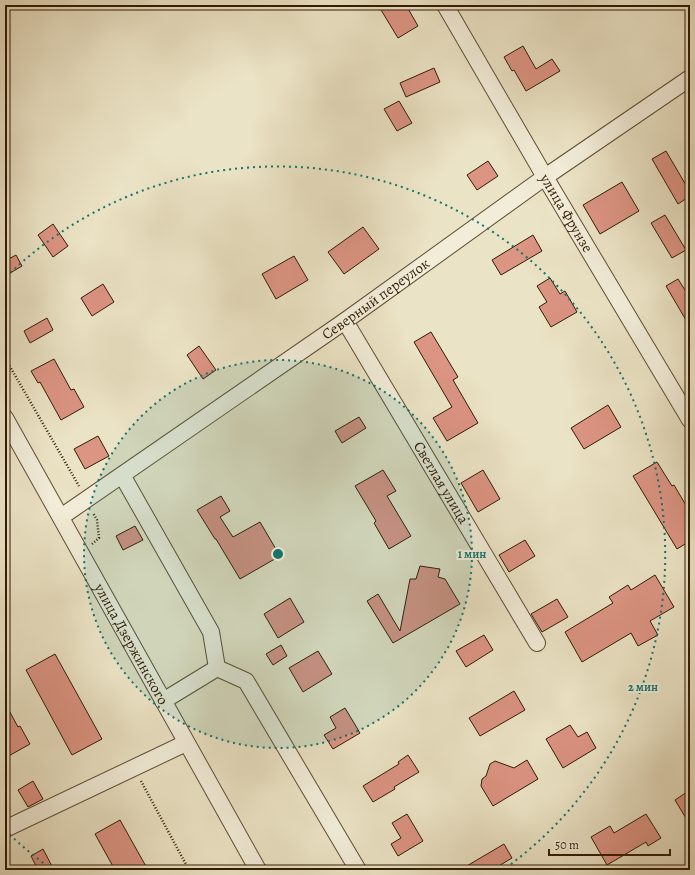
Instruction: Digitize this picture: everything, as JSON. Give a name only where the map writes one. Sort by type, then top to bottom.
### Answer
[{"type":"street","name":"улица Фрунзе","points":[[445,5],[545,177],[690,420]]},
{"type":"street","name":"Северный переулок","points":[[61,517],[345,322],[545,177],[690,78]]},
{"type":"street","name":"Светлая улица","points":[[345,322],[537,643]]},
{"type":"street","name":"улица Дзержинского","points":[[5,418],[258,870]]},
{"type":"street","points":[[122,475],[211,632],[217,668]]},
{"type":"street","points":[[163,701],[217,668]]},
{"type":"street","points":[[217,668],[246,681],[358,870]]},
{"type":"street","points":[[5,828],[186,743]]},
{"type":"path","points":[[140,779],[189,870]]},
{"type":"building","points":[[378,5],[406,5],[418,26],[398,38]]},
{"type":"building","points":[[523,46],[536,69],[552,59],[560,71],[526,91],[514,70],[512,71],[504,57]]},
{"type":"building","points":[[434,68],[440,82],[406,97],[400,83]]},
{"type":"building","points":[[399,101],[412,123],[397,131],[384,109]]},
{"type":"building","points":[[666,151],[690,192],[690,196],[678,204],[652,159]]},
{"type":"building","points":[[488,161],[498,176],[477,190],[467,175]]},
{"type":"building","points":[[622,182],[639,211],[600,234],[583,205]]},
{"type":"building","points":[[665,215],[686,250],[672,258],[651,223]]},
{"type":"building","points":[[53,224],[68,246],[53,257],[38,235]]},
{"type":"building","points":[[363,227],[379,249],[344,274],[328,252]]},
{"type":"building","points":[[533,235],[542,251],[501,275],[492,260]]},
{"type":"building","points":[[16,255],[22,266],[5,276],[5,261]]},
{"type":"building","points":[[294,256],[308,280],[276,299],[262,274]]},
{"type":"building","points":[[550,278],[560,294],[565,291],[577,312],[551,327],[539,307],[547,302],[537,286]]},
{"type":"building","points":[[678,279],[690,298],[690,327],[666,286]]},
{"type":"building","points":[[103,284],[114,302],[92,316],[81,298]]},
{"type":"building","points":[[47,318],[53,330],[30,343],[24,331]]},
{"type":"building","points":[[431,332],[458,377],[453,380],[478,423],[447,441],[433,418],[452,407],[414,342]]},
{"type":"building","points":[[199,346],[216,370],[203,379],[187,355]]},
{"type":"building","points":[[54,359],[71,390],[74,389],[84,407],[61,420],[40,382],[38,383],[31,371]]},
{"type":"building","points":[[608,405],[621,427],[584,449],[571,428]]},
{"type":"building","points":[[359,417],[366,428],[342,443],[335,431]]},
{"type":"building","points":[[98,436],[109,456],[85,469],[74,449]]},
{"type":"building","points":[[657,462],[672,486],[674,485],[690,512],[690,541],[677,549],[633,476]]},
{"type":"building","points":[[383,470],[396,491],[387,496],[411,536],[389,549],[374,523],[376,521],[355,486]]},
{"type":"building","points":[[483,470],[500,499],[478,512],[461,483]]},
{"type":"building","points":[[221,496],[230,511],[220,517],[233,537],[260,522],[280,556],[240,579],[197,510]]},
{"type":"building","points":[[135,526],[143,540],[123,550],[116,536]]},
{"type":"building","points":[[525,540],[535,556],[509,572],[499,555]]},
{"type":"building","points":[[420,566],[440,569],[438,577],[445,579],[460,604],[393,643],[367,601],[378,594],[400,631],[410,579],[416,579]]},
{"type":"building","points":[[655,575],[674,607],[650,621],[658,635],[638,646],[631,633],[582,662],[565,632],[613,603],[609,597],[628,585],[631,590]]},
{"type":"building","points":[[290,598],[304,622],[278,638],[264,614]]},
{"type":"building","points":[[557,599],[568,617],[542,632],[531,614]]},
{"type":"building","points":[[484,635],[493,650],[466,667],[456,651]]},
{"type":"building","points":[[281,645],[287,656],[273,665],[266,654]]},
{"type":"building","points":[[318,651],[332,674],[303,692],[289,668]]},
{"type":"building","points":[[55,654],[102,739],[72,755],[26,670]]},
{"type":"building","points":[[514,691],[525,710],[480,736],[469,718]]},
{"type":"building","points":[[5,703],[18,727],[20,726],[30,744],[5,758]]},
{"type":"building","points":[[345,708],[360,733],[333,749],[324,735],[336,728],[330,717]]},
{"type":"building","points":[[570,725],[578,737],[587,732],[596,748],[563,768],[546,739]]},
{"type":"building","points":[[408,755],[419,772],[373,802],[363,786],[399,764],[398,762]]},
{"type":"building","points":[[527,760],[538,779],[493,806],[481,786],[482,779],[486,776],[490,764],[495,761],[514,768]]},
{"type":"building","points":[[33,781],[43,799],[28,807],[18,790]]},
{"type":"building","points":[[690,790],[690,825],[675,800]]},
{"type":"building","points":[[407,814],[423,841],[398,856],[391,844],[401,838],[392,823]]},
{"type":"building","points":[[646,814],[661,838],[648,846],[646,842],[607,865],[591,837],[610,826],[614,833]]},
{"type":"building","points":[[120,820],[148,870],[115,870],[95,834]]},
{"type":"building","points":[[504,844],[512,858],[492,870],[460,870]]},
{"type":"building","points":[[43,849],[54,870],[38,870],[31,856]]}]
